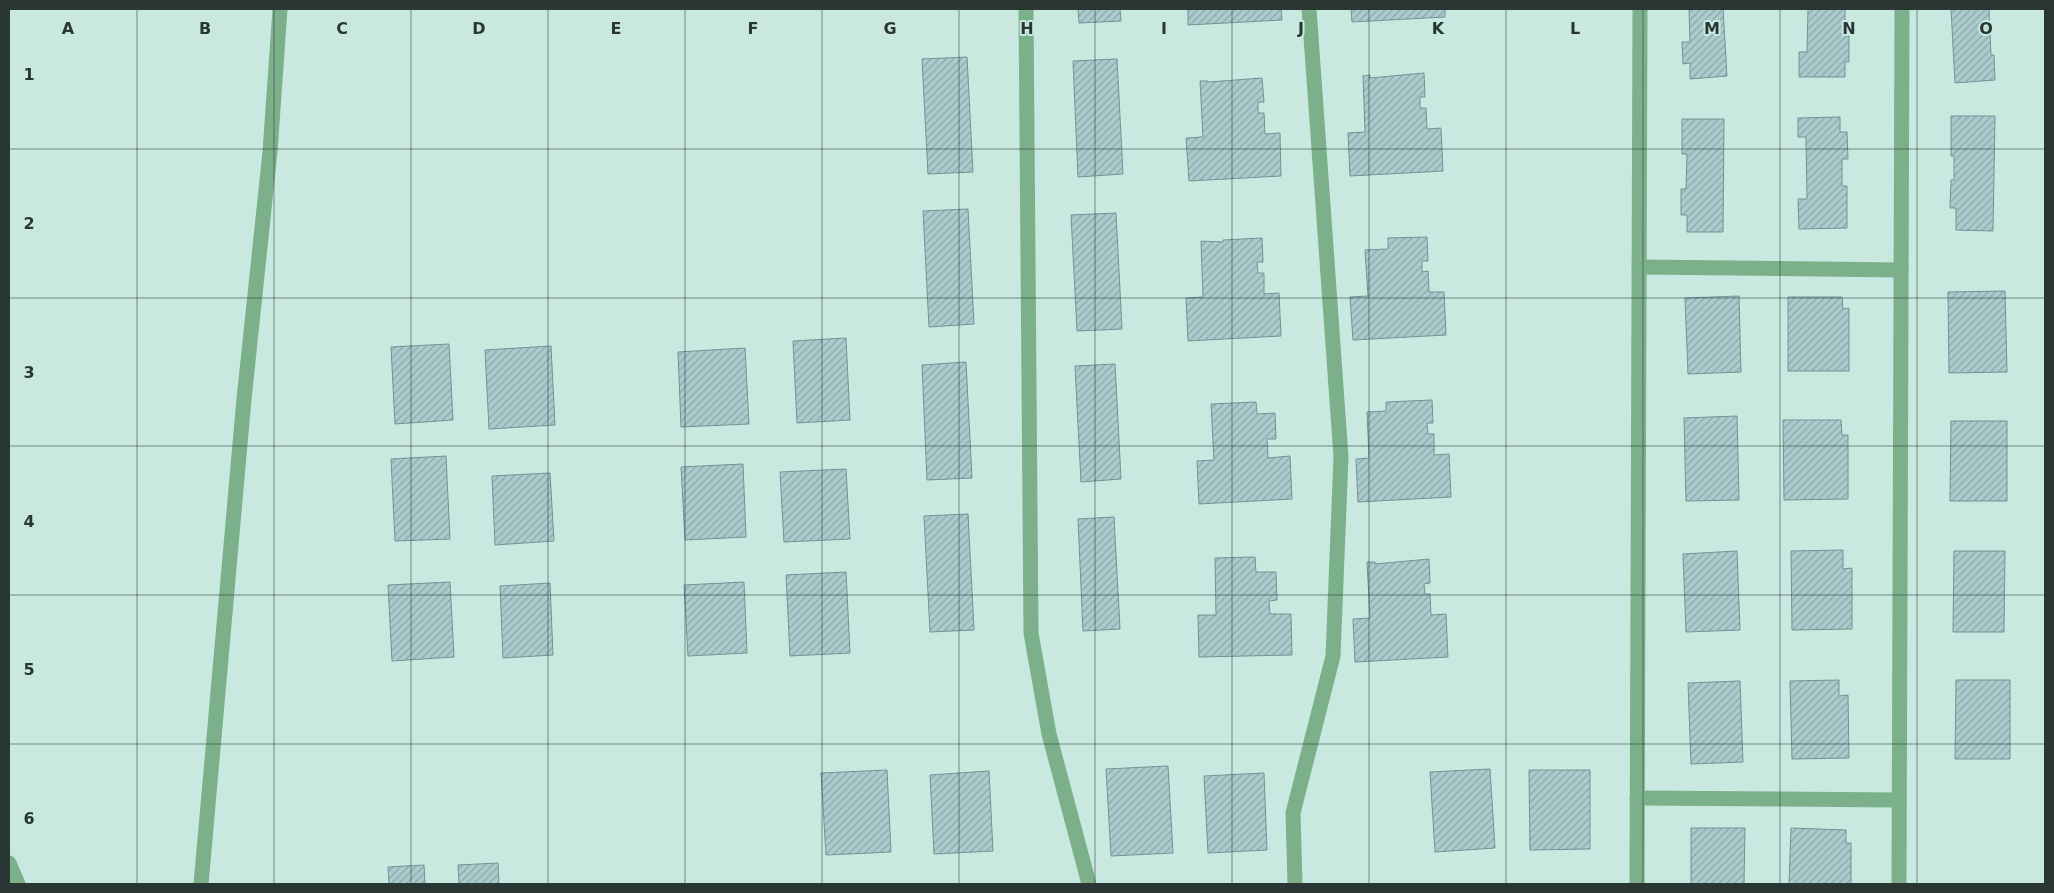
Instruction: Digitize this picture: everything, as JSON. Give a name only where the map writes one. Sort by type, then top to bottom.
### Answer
[{"type":"street","points":[[201,884],[244,399],[270,152],[280,9]]},
{"type":"street","points":[[1026,9],[1031,633],[1049,734],[1089,884]]},
{"type":"street","points":[[1296,884],[1293,813],[1334,656],[1341,457],[1309,9]]},
{"type":"street","points":[[1637,884],[1640,9]]},
{"type":"street","points":[[1899,884],[1902,9]]},
{"type":"street","points":[[1639,267],[1901,270]]},
{"type":"street","points":[[1637,798],[1899,800]]},
{"type":"street","points":[[9,863],[18,884]]},
{"type":"building","points":[[1078,9],[1120,9],[1121,21],[1079,23]]},
{"type":"building","points":[[1188,9],[1281,9],[1282,20],[1188,25]]},
{"type":"building","points":[[1351,9],[1445,9],[1445,17],[1352,22]]},
{"type":"building","points":[[1689,9],[1723,9],[1727,76],[1690,79],[1690,63],[1683,64],[1682,42],[1690,42]]},
{"type":"building","points":[[1808,9],[1845,9],[1845,36],[1849,36],[1849,62],[1845,62],[1845,77],[1799,77],[1799,52],[1807,52]]},
{"type":"building","points":[[1951,9],[1989,9],[1991,55],[1994,55],[1995,80],[1955,83]]},
{"type":"building","points":[[967,57],[973,172],[928,174],[922,59]]},
{"type":"building","points":[[1117,59],[1123,174],[1078,177],[1073,61]]},
{"type":"building","points":[[1424,73],[1425,97],[1420,97],[1420,108],[1426,108],[1427,129],[1441,128],[1443,171],[1350,176],[1348,133],[1365,132],[1363,76],[1370,75],[1370,78]]},
{"type":"building","points":[[1262,78],[1264,102],[1258,102],[1258,113],[1264,113],[1265,134],[1280,133],[1281,176],[1189,181],[1186,138],[1203,137],[1200,81]]},
{"type":"building","points":[[1951,116],[1995,116],[1993,231],[1956,230],[1956,208],[1950,208],[1951,180],[1954,180],[1954,156],[1951,156]]},
{"type":"building","points":[[1840,117],[1840,132],[1847,132],[1848,159],[1842,159],[1842,186],[1847,186],[1847,228],[1799,229],[1798,199],[1807,199],[1806,137],[1798,137],[1798,118]]},
{"type":"building","points":[[1682,119],[1724,119],[1723,232],[1687,232],[1687,215],[1681,215],[1681,189],[1686,189],[1687,154],[1682,154]]},
{"type":"building","points":[[968,209],[974,324],[929,327],[923,211]]},
{"type":"building","points":[[1116,213],[1122,329],[1077,331],[1071,215]]},
{"type":"building","points":[[1427,237],[1428,261],[1422,261],[1422,272],[1428,271],[1429,292],[1444,292],[1446,335],[1353,340],[1350,297],[1368,296],[1365,250],[1388,249],[1388,238]]},
{"type":"building","points":[[1262,238],[1263,262],[1257,262],[1258,273],[1264,273],[1264,294],[1279,293],[1281,336],[1188,341],[1186,298],[1203,297],[1201,241],[1223,242],[1223,240]]},
{"type":"building","points":[[2005,291],[2007,372],[1949,373],[1948,292]]},
{"type":"building","points":[[1739,296],[1741,372],[1688,374],[1685,298]]},
{"type":"building","points":[[1788,297],[1842,297],[1843,309],[1849,308],[1849,371],[1788,371]]},
{"type":"building","points":[[846,338],[850,420],[797,423],[793,341]]},
{"type":"building","points":[[449,344],[453,420],[395,424],[391,347]]},
{"type":"building","points":[[551,346],[555,425],[489,429],[485,350]]},
{"type":"building","points":[[745,348],[749,424],[681,427],[678,352]]},
{"type":"building","points":[[966,362],[972,478],[927,480],[922,365]]},
{"type":"building","points":[[1115,364],[1121,479],[1081,482],[1075,366]]},
{"type":"building","points":[[1432,400],[1433,423],[1427,423],[1428,434],[1434,434],[1434,455],[1449,454],[1451,497],[1358,502],[1356,459],[1369,458],[1367,412],[1386,411],[1386,402]]},
{"type":"building","points":[[1256,402],[1257,414],[1275,413],[1276,439],[1267,439],[1268,458],[1290,456],[1292,499],[1199,504],[1197,461],[1214,460],[1211,404]]},
{"type":"building","points":[[1737,416],[1739,500],[1686,501],[1684,418]]},
{"type":"building","points":[[1783,420],[1841,420],[1842,435],[1848,435],[1848,499],[1784,500]]},
{"type":"building","points":[[1951,421],[2007,421],[2007,501],[1950,501]]},
{"type":"building","points":[[446,456],[450,539],[395,541],[391,459]]},
{"type":"building","points":[[743,464],[746,537],[685,540],[681,467]]},
{"type":"building","points":[[846,469],[850,539],[784,542],[780,472]]},
{"type":"building","points":[[550,473],[554,541],[495,545],[492,476]]},
{"type":"building","points":[[968,514],[974,630],[930,632],[924,516]]},
{"type":"building","points":[[1114,517],[1120,629],[1083,631],[1078,519]]},
{"type":"building","points":[[1843,550],[1843,569],[1852,568],[1852,629],[1792,630],[1791,551]]},
{"type":"building","points":[[1737,551],[1740,630],[1686,632],[1683,554]]},
{"type":"building","points":[[1954,551],[2005,551],[2004,632],[1953,632]]},
{"type":"building","points":[[1255,557],[1256,572],[1276,572],[1277,600],[1269,601],[1270,614],[1291,614],[1292,655],[1199,657],[1198,615],[1216,615],[1215,558]]},
{"type":"building","points":[[1429,559],[1430,583],[1424,584],[1425,594],[1430,594],[1431,615],[1446,614],[1448,657],[1355,662],[1353,619],[1370,618],[1367,562],[1375,562],[1375,564]]},
{"type":"building","points":[[846,572],[850,653],[790,656],[786,575]]},
{"type":"building","points":[[450,582],[454,657],[392,661],[388,585]]},
{"type":"building","points":[[744,582],[747,653],[688,656],[684,585]]},
{"type":"building","points":[[550,583],[553,655],[503,658],[500,586]]},
{"type":"building","points":[[1839,680],[1839,696],[1848,695],[1849,758],[1792,759],[1790,681]]},
{"type":"building","points":[[1956,680],[2010,680],[2010,759],[1955,759]]},
{"type":"building","points":[[1740,681],[1743,762],[1691,764],[1688,683]]},
{"type":"building","points":[[1168,766],[1173,853],[1111,856],[1106,769]]},
{"type":"building","points":[[1490,769],[1495,848],[1435,852],[1430,772]]},
{"type":"building","points":[[887,770],[891,852],[826,855],[821,773]]},
{"type":"building","points":[[1529,770],[1590,770],[1590,849],[1530,850]]},
{"type":"building","points":[[989,771],[993,851],[934,854],[930,775]]},
{"type":"building","points":[[1264,773],[1267,850],[1208,853],[1204,776]]},
{"type":"building","points":[[1691,828],[1745,828],[1744,884],[1691,884]]},
{"type":"building","points":[[1791,828],[1846,830],[1846,843],[1851,843],[1851,884],[1789,884]]},
{"type":"building","points":[[498,863],[499,884],[459,884],[458,865]]},
{"type":"building","points":[[424,865],[425,884],[389,884],[388,867]]}]
